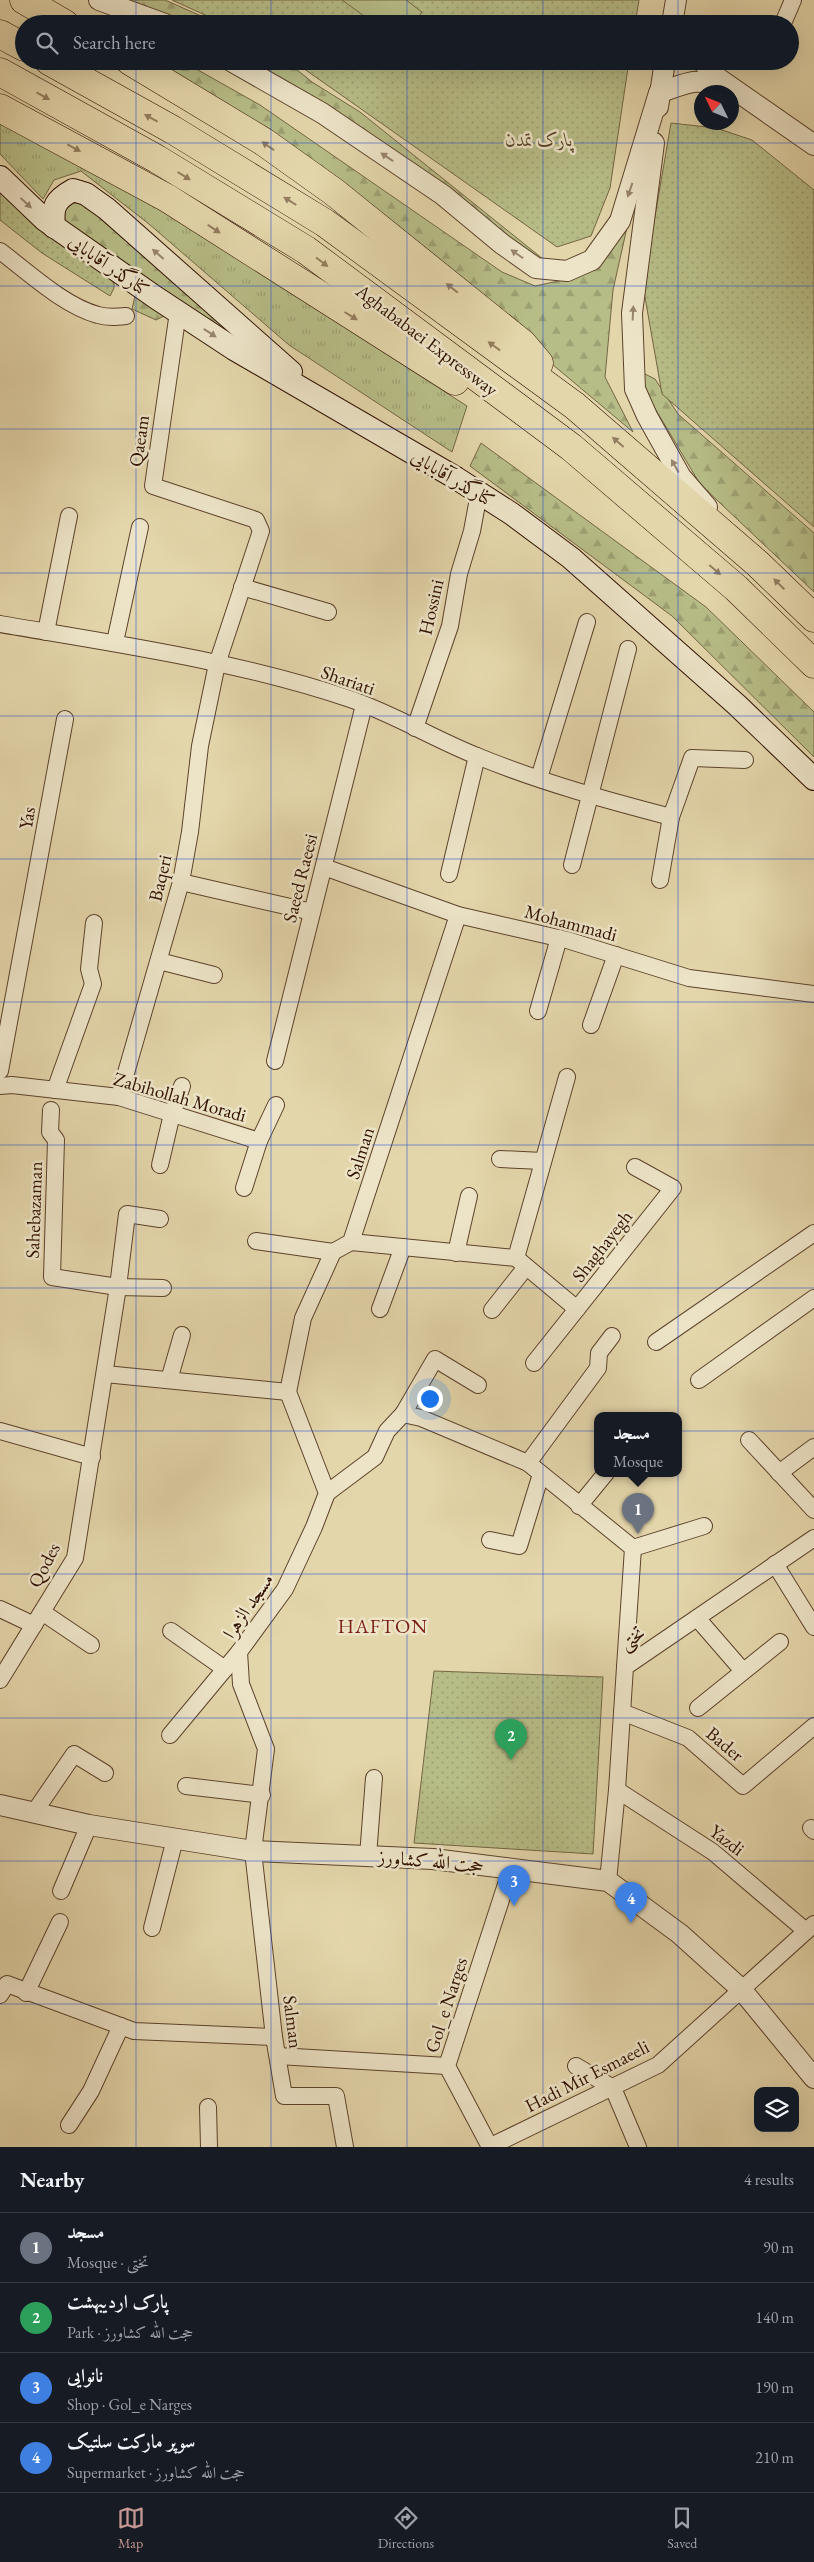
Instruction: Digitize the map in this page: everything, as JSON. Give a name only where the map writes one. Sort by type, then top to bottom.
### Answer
[{"type":"highway","points":[[24,0],[50,15]]},
{"type":"highway","points":[[0,34],[15,43]]},
{"type":"highway","name":"Aghababaei Expressway","points":[[65,70],[174,130],[325,223],[576,406],[750,557],[814,618]]},
{"type":"highway","points":[[145,70],[264,142],[334,192],[523,344],[576,406]]},
{"type":"highway","name":"Aghababaei Expressway","points":[[0,72],[157,159],[306,250],[571,447],[736,588],[814,664]]},
{"type":"highway","points":[[0,108],[167,198],[304,287],[496,406],[678,539]]},
{"type":"main road","name":"کنارگذر آقابابایی","points":[[0,177],[54,227],[178,312],[234,349],[479,493],[571,558],[737,706],[814,779]]},
{"type":"main road","points":[[54,227],[53,212],[59,198],[73,190],[86,194],[107,209],[245,329],[325,403]]},
{"type":"street","points":[[99,0],[140,15]]},
{"type":"street","points":[[787,15],[793,0]]},
{"type":"street","points":[[246,70],[322,114],[443,195],[502,244],[536,268],[567,270],[592,260],[620,221],[659,93]]},
{"type":"street","points":[[663,70],[632,313],[635,389],[647,416],[681,477],[750,557]]},
{"type":"street","points":[[710,70],[715,76],[814,145]]},
{"type":"street","points":[[659,93],[691,81],[714,85]]},
{"type":"street","points":[[739,102],[814,155]]},
{"type":"street","points":[[0,251],[55,292],[88,312],[110,317],[126,316]]},
{"type":"street","name":"Qaeam","points":[[178,312],[153,486],[256,520],[261,531],[242,587]]},
{"type":"street","name":"Hossini","points":[[415,728],[450,626],[459,574],[472,531],[479,493]]},
{"type":"street","points":[[46,632],[70,516]]},
{"type":"street","points":[[115,642],[140,527]]},
{"type":"street","points":[[217,664],[242,587],[328,612]]},
{"type":"street","points":[[539,778],[587,622]]},
{"type":"street","name":"Shariati","points":[[0,624],[115,642],[217,664],[351,699],[477,756],[589,796],[672,817]]},
{"type":"street","points":[[572,865],[628,649]]},
{"type":"street","name":"Baqeri","points":[[119,1097],[181,882],[190,832],[200,746],[217,664]]},
{"type":"street","name":"Saeed Raeesi","points":[[275,1061],[364,705]]},
{"type":"street","name":"Yas","points":[[0,1071],[65,719]]},
{"type":"street","points":[[449,874],[477,756]]},
{"type":"street","points":[[660,880],[672,817],[692,758],[745,760]]},
{"type":"street","name":"Mohammadi","points":[[324,866],[458,915],[560,938],[689,978],[814,994]]},
{"type":"street","points":[[181,882],[312,912]]},
{"type":"street","name":"Salman","points":[[351,1242],[458,915]]},
{"type":"street","points":[[55,1090],[93,984],[90,969],[94,923]]},
{"type":"street","points":[[538,1011],[560,938]]},
{"type":"street","points":[[591,1025],[616,955]]},
{"type":"street","points":[[159,961],[214,975]]},
{"type":"street","points":[[492,1310],[521,1263],[543,1160],[567,1077]]},
{"type":"street","name":"Zabihollah Moradi","points":[[0,1086],[12,1084],[119,1097],[259,1141]]},
{"type":"street","points":[[160,1165],[172,1114],[182,1086]]},
{"type":"street","points":[[244,1188],[259,1141],[276,1105]]},
{"type":"street","name":"Sahebazaman","points":[[51,1110],[50,1132],[56,1140],[52,1277],[118,1287]]},
{"type":"street","points":[[500,1159],[543,1160]]},
{"type":"street","name":"Shaghayegh","points":[[534,1363],[673,1188],[635,1167]]},
{"type":"street","points":[[456,1253],[469,1196]]},
{"type":"street","name":"Qodes","points":[[0,1679],[75,1558],[105,1374],[127,1214],[160,1219]]},
{"type":"street","points":[[656,1342],[814,1234]]},
{"type":"street","points":[[256,1241],[333,1252]]},
{"type":"street","points":[[478,1385],[435,1359],[403,1414],[387,1431],[375,1457],[327,1493],[288,1392],[303,1318],[333,1252],[351,1242],[456,1253],[521,1263],[577,1309]]},
{"type":"street","points":[[380,1309],[403,1247]]},
{"type":"street","points":[[118,1287],[163,1288]]},
{"type":"street","points":[[699,1380],[814,1298]]},
{"type":"street","points":[[169,1380],[182,1335]]},
{"type":"street","points":[[528,1463],[598,1368],[599,1353],[612,1336]]},
{"type":"street","points":[[105,1374],[288,1392]]},
{"type":"street","points":[[403,1414],[421,1418],[528,1463],[632,1548]]},
{"type":"street","points":[[0,1431],[92,1456]]},
{"type":"street","points":[[749,1440],[814,1510]]},
{"type":"street","points":[[779,1473],[814,1447]]},
{"type":"street","points":[[490,1540],[518,1546],[541,1474]]},
{"type":"street","points":[[579,1506],[603,1477]]},
{"type":"street","name":"مسجد الزهرا","points":[[253,1851],[262,1795],[266,1749],[241,1684],[239,1652],[285,1590],[314,1528],[327,1493]]},
{"type":"street","points":[[632,1548],[704,1526]]},
{"type":"street","name":"تختی","points":[[608,1881],[618,1790],[625,1667],[814,1538]]},
{"type":"street","points":[[625,1667],[632,1548]]},
{"type":"street","points":[[775,1564],[809,1609],[814,1627]]},
{"type":"street","points":[[0,1609],[38,1618],[91,1645]]},
{"type":"street","points":[[697,1618],[742,1671]]},
{"type":"street","points":[[171,1630],[225,1669]]},
{"type":"street","points":[[698,1708],[780,1642]]},
{"type":"street","points":[[170,1735],[239,1652]]},
{"type":"street","name":"Bader","points":[[622,1712],[688,1738],[743,1786],[814,1726]]},
{"type":"street","points":[[34,1814],[74,1754],[105,1772]]},
{"type":"street","points":[[368,1856],[374,1778]]},
{"type":"street","points":[[186,1786],[262,1795]]},
{"type":"street","name":"Yazdi","points":[[618,1790],[713,1852],[810,1927]]},
{"type":"street","name":"حجت الله کشاورز","points":[[0,1805],[89,1825],[253,1851],[433,1859],[608,1881],[680,1934],[741,1989],[814,2077]]},
{"type":"street","points":[[61,1891],[89,1825]]},
{"type":"street","points":[[152,1928],[175,1839]]},
{"type":"street","name":"Salman","points":[[253,1851],[274,2037],[284,2096],[336,2096],[344,2147]]},
{"type":"street","name":"Gol_e Narges","points":[[489,2147],[447,2066],[510,1869]]},
{"type":"street","points":[[26,1993],[60,1922]]},
{"type":"street","name":"Hadi Mir Esmaeeli","points":[[489,2147],[658,2065],[810,1927]]},
{"type":"street","points":[[0,1995],[6,1984],[26,1993],[134,2031],[274,2037]]},
{"type":"street","points":[[69,2125],[90,2091],[121,2026]]},
{"type":"street","points":[[278,2056],[447,2066]]},
{"type":"street","points":[[576,2066],[614,2088],[638,2147]]},
{"type":"street","points":[[208,2107],[208,2147]]},
{"type":"green space","points":[[108,0],[165,0],[199,15],[146,15]]},
{"type":"green space","points":[[172,0],[639,0],[636,15],[205,15]]},
{"type":"green space","points":[[342,0],[406,0],[422,12],[420,15],[363,15]]},
{"type":"green space","points":[[155,70],[198,70],[260,105],[502,272],[535,286],[577,277],[632,205],[613,290],[605,377],[633,432],[417,251]]},
{"type":"green space","points":[[251,70],[297,70],[312,82],[360,112],[548,263],[521,253]]},
{"type":"green space","name":"پارک تمدن","points":[[306,70],[628,70],[610,188],[591,236],[557,247]]},
{"type":"green space","points":[[0,115],[91,164],[467,406],[452,452],[289,345],[149,224],[81,171],[54,180],[43,199],[0,154]]},
{"type":"green space","points":[[671,123],[694,126],[694,130],[722,130],[752,140],[814,190],[814,527],[662,394],[643,286]]},
{"type":"green space","points":[[0,190],[114,277],[114,288],[110,296],[42,253],[0,220]]},
{"type":"green space","points":[[70,201],[81,202],[261,357],[59,218]]},
{"type":"green space","points":[[135,296],[168,314],[156,320],[132,309]]},
{"type":"green space","points":[[641,372],[655,379],[678,414],[814,533],[814,592],[700,484],[641,385]]},
{"type":"green space","points":[[481,443],[706,607],[814,712],[814,757],[672,616],[470,466]]},
{"type":"green space","points":[[434,1671],[603,1677],[593,1854],[414,1843]]},
{"type":"place","name":"مسجد","points":[[638,1534]]},
{"type":"place","name":"پارک اردیبهشت","points":[[511,1760]]},
{"type":"place","name":"نانوایی","points":[[514,1906]]},
{"type":"place","name":"سوپر مارکت سلتیک","points":[[631,1923]]},
{"type":"district","name":"HAFTON","points":[[383,1626]]}]
